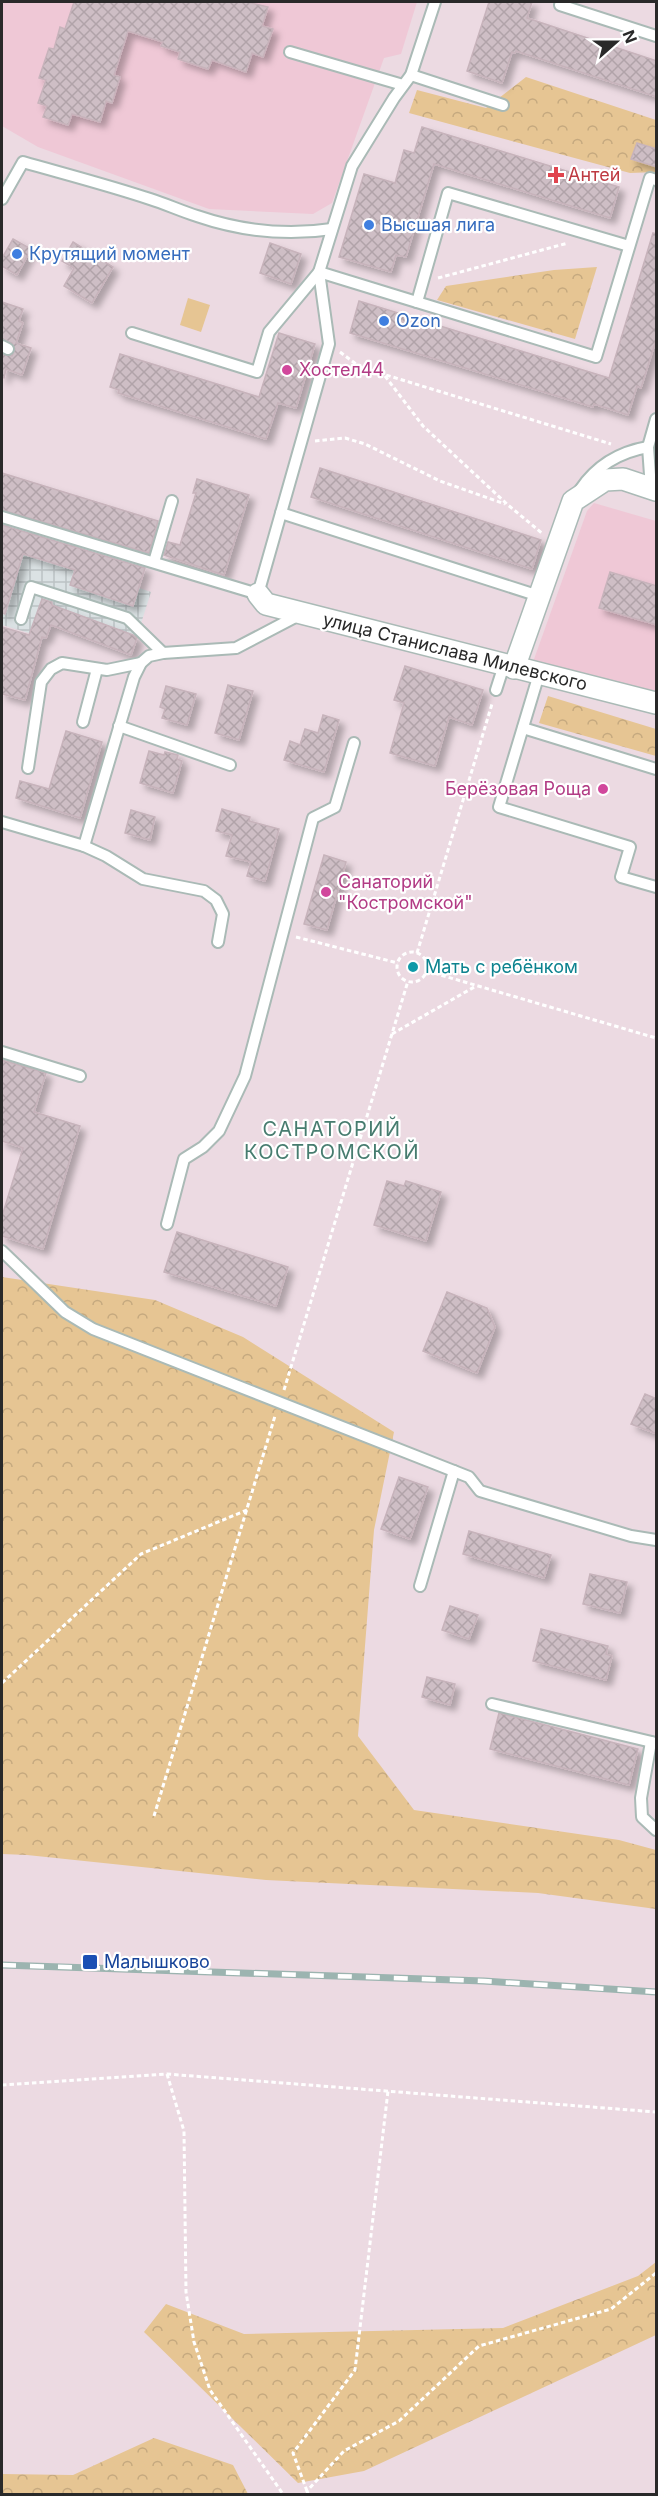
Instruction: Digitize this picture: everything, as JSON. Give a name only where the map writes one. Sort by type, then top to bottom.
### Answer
[{"type":"street","points":[[509,667],[539,596],[573,501],[605,480],[623,479],[654,489]]},
{"type":"street","name":"улица Станислава Милевского","points":[[258,594],[266,604],[302,614],[657,703]]},
{"type":"lane","points":[[132,333],[257,372],[269,332],[319,272],[352,166],[411,75],[435,2]]},
{"type":"lane","points":[[561,2],[560,5],[657,36]]},
{"type":"lane","points":[[290,52],[403,85]]},
{"type":"lane","points":[[411,75],[503,105]]},
{"type":"lane","points":[[2,200],[23,162],[151,199],[198,217],[234,226],[271,232],[304,233],[332,229]]},
{"type":"lane","points":[[319,272],[596,357],[650,178],[657,180]]},
{"type":"lane","points":[[417,302],[448,193],[629,246]]},
{"type":"lane","points":[[2,517],[258,594],[329,344],[319,272]]},
{"type":"lane","points":[[654,489],[648,447],[657,419]]},
{"type":"lane","points":[[573,501],[590,474],[618,455],[648,447]]},
{"type":"lane","points":[[154,562],[172,501]]},
{"type":"lane","points":[[281,513],[539,596]]},
{"type":"lane","points":[[21,619],[31,587],[127,618],[163,653]]},
{"type":"lane","points":[[28,768],[41,682],[51,669],[62,663],[107,670],[128,668],[141,663],[149,656],[163,653],[236,648],[302,614]]},
{"type":"lane","points":[[84,846],[134,677],[141,663]]},
{"type":"lane","points":[[496,690],[509,667]]},
{"type":"lane","points":[[83,722],[97,669]]},
{"type":"lane","points":[[539,674],[499,807],[630,847],[621,876],[657,887]]},
{"type":"lane","points":[[119,726],[230,765]]},
{"type":"lane","points":[[523,728],[657,769]]},
{"type":"lane","points":[[167,1224],[184,1159],[203,1147],[219,1131],[245,1076],[313,818],[335,807],[354,743]]},
{"type":"lane","points":[[2,822],[84,846],[106,856],[143,879],[204,891],[216,900],[223,914],[218,942]]},
{"type":"lane","points":[[2,1052],[80,1076]]},
{"type":"lane","points":[[2,1251],[65,1312],[93,1329],[470,1477],[480,1491],[631,1536],[657,1540]]},
{"type":"lane","points":[[420,1586],[454,1471]]},
{"type":"lane","points":[[492,1704],[654,1743],[641,1798],[642,1817],[657,1830]]},
{"type":"path","points":[[422,284],[547,247],[600,237]]},
{"type":"path","points":[[329,344],[360,367],[631,450]]},
{"type":"path","points":[[384,374],[423,426],[546,537],[554,554]]},
{"type":"path","points":[[301,443],[345,438],[364,444],[440,480],[508,505]]},
{"type":"path","points":[[417,953],[496,690]]},
{"type":"path","points":[[282,933],[398,963]]},
{"type":"path","points":[[406,953],[417,953],[426,961],[427,971],[418,981],[407,981],[399,973],[398,963],[406,953]]},
{"type":"path","points":[[427,971],[657,1038]]},
{"type":"path","points":[[392,1035],[476,986]]},
{"type":"path","points":[[2,1683],[141,1554],[247,1509]]},
{"type":"path","points":[[167,2074],[184,2131],[186,2292],[194,2342],[210,2390],[284,2494]]},
{"type":"path","points":[[2,2085],[167,2074],[657,2112]]},
{"type":"path","points":[[388,2091],[355,2370],[293,2453],[307,2493],[344,2451],[399,2421],[479,2346],[610,2308],[657,2273]]},
{"type":"shaded area","points":[[2,2],[417,2],[401,54],[384,58],[332,203],[313,214],[209,209],[38,147],[2,126]]},
{"type":"shaded area","points":[[2,473],[158,521],[139,588],[151,592],[131,655],[51,625],[46,638],[2,625]]},
{"type":"shaded area","points":[[594,503],[656,521],[656,693],[533,662],[587,511]]},
{"type":"green space","points":[[526,77],[656,120],[656,172],[630,173],[409,113],[417,90],[486,108]]},
{"type":"green space","points":[[597,267],[575,339],[437,300],[446,286],[554,270]]},
{"type":"green space","points":[[188,298],[210,305],[201,332],[180,325]]},
{"type":"green space","points":[[548,696],[656,729],[656,756],[539,723]]},
{"type":"green space","points":[[2,1277],[155,1300],[243,1337],[394,1432],[374,1530],[358,1736],[414,1810],[619,1840],[656,1850],[656,1909],[538,1893],[266,1880],[2,1854]]},
{"type":"green space","points":[[656,2262],[656,2335],[364,2471],[298,2483],[144,2332],[166,2304],[244,2334],[503,2328],[638,2276]]},
{"type":"green space","points":[[154,2438],[233,2465],[248,2494],[2,2494],[2,2474],[73,2475]]},
{"type":"building","points":[[74,2],[247,2],[268,7],[262,26],[273,29],[263,57],[252,53],[246,72],[212,60],[208,69],[178,59],[180,52],[161,46],[163,42],[128,31],[114,75],[120,77],[112,103],[106,101],[100,122],[72,114],[68,125],[43,117],[47,106],[38,103],[46,80],[39,78],[49,48],[54,49],[60,27],[65,29]]},
{"type":"building","points":[[489,2],[532,2],[527,18],[657,61],[657,97],[516,51],[512,52],[502,83],[467,71]]},
{"type":"building","points":[[422,127],[619,187],[610,218],[434,164],[406,257],[396,255],[391,272],[339,257],[364,174],[395,183],[404,150],[414,153]]},
{"type":"building","points":[[637,143],[657,149],[657,167],[631,159]]},
{"type":"building","points":[[653,233],[657,234],[657,337],[641,388],[637,386],[628,415],[594,404],[593,407],[350,333],[359,301],[609,378]]},
{"type":"building","name":"Крутящий момент","points":[[13,239],[31,249],[17,275],[2,266],[2,258]]},
{"type":"building","points":[[73,242],[113,267],[92,303],[64,286],[74,268],[62,261]]},
{"type":"building","points":[[270,243],[301,254],[291,284],[260,273]]},
{"type":"building","points":[[2,302],[23,309],[19,321],[23,323],[16,343],[31,348],[22,375],[6,369],[4,378],[2,377],[2,354],[12,356],[15,349],[12,343],[2,339]]},
{"type":"building","points":[[279,333],[315,344],[296,408],[278,403],[266,439],[118,393],[119,390],[110,387],[120,354],[259,397]]},
{"type":"building","points":[[320,468],[541,540],[532,569],[311,497]]},
{"type":"building","points":[[2,473],[158,521],[149,553],[2,510]]},
{"type":"building","points":[[197,479],[249,495],[224,575],[164,555],[168,542],[180,545],[196,493],[193,493]]},
{"type":"building","points":[[2,525],[145,568],[133,606],[70,585],[75,570],[23,554],[5,614],[2,613]]},
{"type":"building","points":[[610,572],[657,586],[657,625],[599,608]]},
{"type":"building","points":[[42,599],[52,602],[52,605],[133,635],[137,638],[131,655],[51,625],[46,638],[42,637],[25,700],[2,694],[2,627],[29,635]]},
{"type":"building","points":[[405,666],[483,690],[472,725],[449,717],[435,766],[390,753],[404,703],[394,700]]},
{"type":"building","points":[[228,685],[253,691],[239,740],[215,733]]},
{"type":"building","points":[[166,686],[196,694],[187,725],[162,718],[165,709],[160,707]]},
{"type":"building","points":[[323,715],[339,720],[324,772],[284,760],[290,741],[300,745],[305,729],[318,733]]},
{"type":"building","points":[[66,731],[102,742],[80,818],[16,798],[20,781],[49,789]]},
{"type":"building","points":[[149,751],[164,755],[165,752],[178,755],[177,759],[182,761],[173,793],[140,783]]},
{"type":"building","points":[[222,809],[250,817],[249,821],[279,829],[265,881],[247,876],[251,862],[226,856],[232,835],[216,831]]},
{"type":"building","points":[[131,810],[155,817],[150,840],[125,833]]},
{"type":"building","points":[[324,855],[346,862],[327,930],[304,924]]},
{"type":"building","points":[[2,1060],[46,1073],[34,1112],[80,1126],[43,1249],[2,1236],[2,1216],[23,1148],[2,1141]]},
{"type":"building","points":[[387,1181],[404,1186],[406,1181],[441,1192],[426,1241],[374,1225]]},
{"type":"building","points":[[177,1232],[288,1267],[276,1306],[164,1272]]},
{"type":"building","points":[[447,1292],[487,1308],[495,1327],[477,1373],[423,1351]]},
{"type":"building","points":[[645,1394],[657,1399],[657,1434],[631,1424]]},
{"type":"building","points":[[399,1477],[428,1487],[410,1539],[381,1529]]},
{"type":"building","points":[[469,1531],[551,1555],[544,1578],[463,1554]]},
{"type":"building","points":[[590,1574],[627,1582],[620,1613],[583,1604]]},
{"type":"building","points":[[450,1606],[478,1615],[469,1639],[442,1630]]},
{"type":"building","points":[[541,1629],[608,1646],[606,1654],[612,1656],[606,1680],[533,1661]]},
{"type":"building","points":[[427,1677],[455,1684],[450,1705],[422,1697]]},
{"type":"building","points":[[499,1713],[638,1749],[629,1785],[490,1749]]},
{"type":"railway","points":[[2,1965],[484,1981],[656,1992]]},
{"type":"place","name":"Антей","points":[[556,175]]},
{"type":"place","name":"Высшая лига","points":[[369,225]]},
{"type":"place","name":"Крутящий момент","points":[[17,254]]},
{"type":"place","name":"Ozon","points":[[384,321]]},
{"type":"place","name":"Хостел44","points":[[287,370]]},
{"type":"place","name":"Берёзовая Роща","points":[[603,789]]},
{"type":"place","name":"Санаторий \"Костромской\"","points":[[326,892]]},
{"type":"place","name":"Мать с ребёнком","points":[[413,967]]},
{"type":"place","name":"Малышково","points":[[90,1962]]},
{"type":"district","name":"САНАТОРИЙ КОСТРОМСКОЙ","points":[[332,1140]]}]
